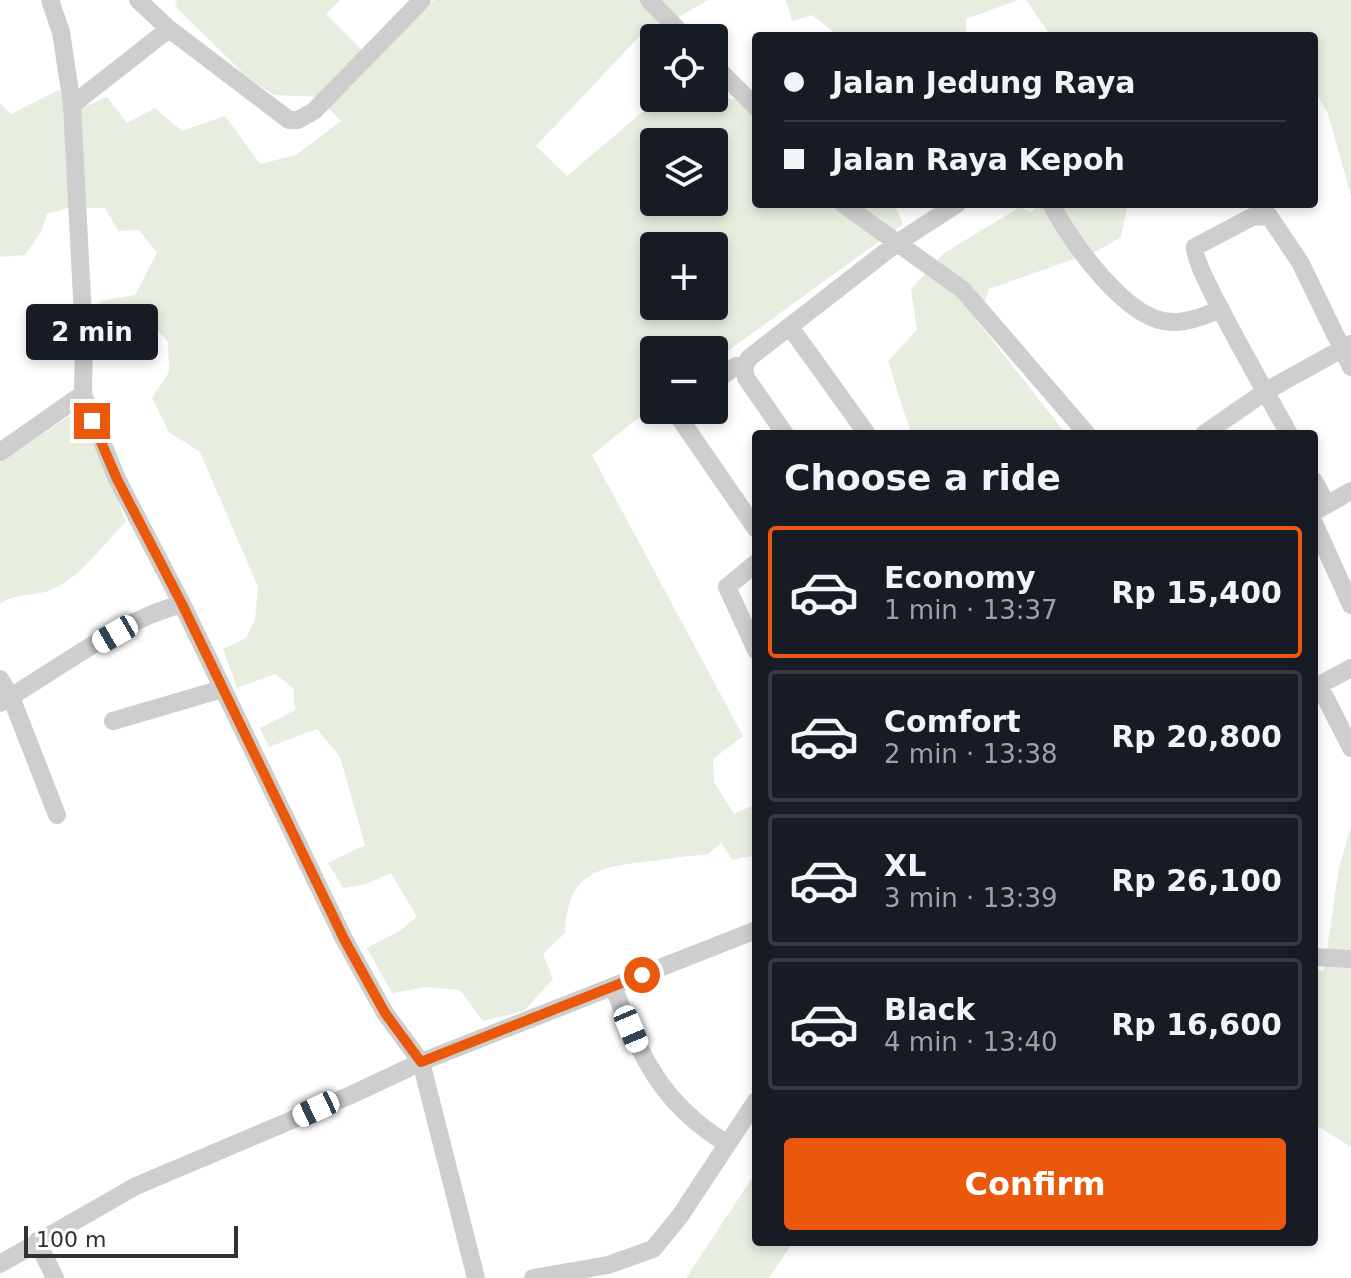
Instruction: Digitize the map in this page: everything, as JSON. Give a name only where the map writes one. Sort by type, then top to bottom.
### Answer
[{"type":"street","points":[[50,0],[61,32],[72,105],[82,280],[83,394],[117,479],[182,604],[344,939],[385,1013],[421,1062],[476,1278]]},
{"type":"street","points":[[138,0],[169,29],[289,120],[298,120],[314,111],[422,0]]},
{"type":"street","points":[[649,0],[672,24]]},
{"type":"street","points":[[72,105],[169,29]]},
{"type":"street","points":[[728,79],[752,103]]},
{"type":"street","points":[[849,208],[963,290],[1084,430]]},
{"type":"street","points":[[782,430],[746,378],[744,368],[749,358],[897,243],[951,208]]},
{"type":"street","points":[[1053,208],[1066,231],[1124,300],[1144,314],[1170,323],[1192,320],[1221,309]]},
{"type":"street","points":[[1210,430],[1266,391],[1348,353],[1300,262],[1269,216],[1252,217],[1195,247],[1194,255],[1221,309],[1266,391],[1287,430]]},
{"type":"street","points":[[790,327],[864,430]]},
{"type":"street","points":[[728,372],[736,366],[744,368]]},
{"type":"street","points":[[0,452],[83,394]]},
{"type":"street","points":[[684,424],[752,523]]},
{"type":"street","points":[[1320,508],[1351,491]]},
{"type":"street","points":[[1318,532],[1351,605]]},
{"type":"street","points":[[752,566],[727,587],[752,641]]},
{"type":"street","points":[[6,700],[115,634],[182,604]]},
{"type":"street","points":[[1318,686],[1351,668]]},
{"type":"street","points":[[0,679],[6,700],[57,815]]},
{"type":"street","points":[[113,721],[222,689]]},
{"type":"street","points":[[1318,689],[1351,748]]},
{"type":"street","points":[[0,1264],[136,1186],[421,1062],[752,932]]},
{"type":"street","points":[[1318,957],[1351,959]]},
{"type":"street","points":[[613,986],[638,1045],[670,1100],[726,1143]]},
{"type":"street","points":[[533,1278],[608,1265],[646,1253],[662,1242],[752,1107]]},
{"type":"street","points":[[37,1241],[55,1278]]},
{"type":"green space","points":[[177,0],[340,0],[326,14],[372,60],[434,0],[708,0],[679,17],[656,24],[640,24],[640,36],[536,146],[567,176],[642,112],[728,112],[728,98],[743,100],[752,92],[752,208],[896,208],[903,224],[728,351],[728,336],[640,336],[640,416],[592,455],[743,736],[713,759],[714,782],[734,814],[752,806],[752,856],[733,860],[721,843],[707,855],[616,866],[589,876],[572,897],[565,933],[543,954],[553,979],[524,1011],[483,1021],[460,990],[427,987],[392,993],[367,948],[401,930],[417,917],[391,873],[367,884],[343,888],[328,863],[365,845],[340,757],[317,729],[269,747],[260,728],[295,710],[293,688],[275,674],[237,688],[223,649],[246,638],[255,619],[258,587],[200,452],[169,432],[152,398],[169,372],[168,342],[156,328],[110,355],[100,349],[97,327],[100,301],[135,295],[157,253],[139,230],[118,231],[105,208],[68,208],[47,214],[41,232],[25,255],[0,257],[0,103],[11,114],[59,90],[63,100],[84,107],[107,97],[127,123],[155,108],[182,131],[225,116],[260,164],[296,155],[341,121],[318,97],[274,95],[247,77],[175,6]]},
{"type":"green space","points":[[786,0],[1018,0],[966,19],[966,32],[834,32],[812,15],[792,21]]},
{"type":"green space","points":[[1026,0],[1351,0],[1351,196],[1328,114],[1318,96],[1318,32],[1048,32]]},
{"type":"green space","points":[[1018,208],[1031,212],[1036,208],[1127,208],[1121,237],[1099,250],[989,289],[978,322],[1063,430],[910,430],[888,361],[917,330],[911,289],[944,253]]},
{"type":"green space","points":[[82,408],[126,522],[83,568],[64,583],[0,604],[0,462]]},
{"type":"green space","points":[[1351,827],[1351,1147],[1318,1126],[1318,971],[1324,970],[1339,867]]},
{"type":"green space","points":[[752,1178],[752,1246],[790,1246],[769,1278],[686,1278]]},
{"type":"route","points":[[92,421],[117,479],[182,604],[344,939],[385,1013],[421,1062],[642,975]]}]
